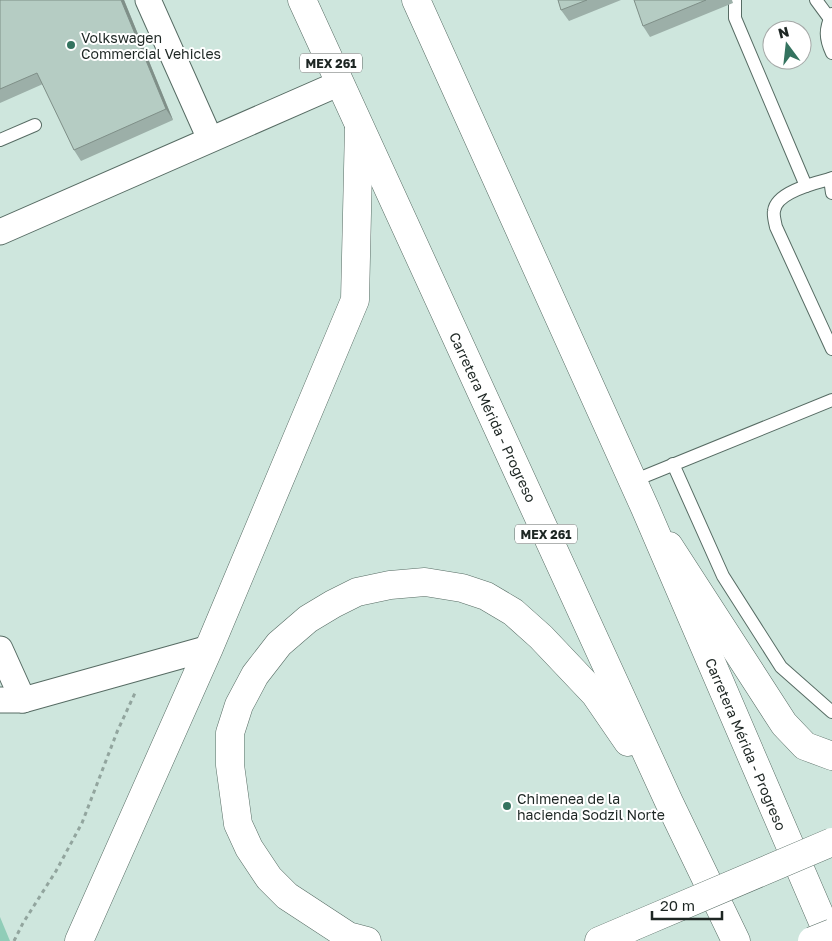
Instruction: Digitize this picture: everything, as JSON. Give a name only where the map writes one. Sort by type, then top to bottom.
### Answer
[{"type":"main road","name":"Carretera Mérida - Progreso","points":[[302,0],[669,802],[736,941]]},
{"type":"main road","name":"Carretera Mérida - Progreso","points":[[416,0],[645,508],[830,941]]},
{"type":"main road","points":[[79,941],[209,648],[355,300],[359,126]]},
{"type":"main road","points":[[645,508],[784,724],[804,746],[832,756]]},
{"type":"main road","points":[[367,941],[348,936],[340,931],[287,896],[269,878],[249,848],[238,824],[230,765],[230,733],[239,705],[255,675],[279,644],[308,620],[357,592],[390,585],[425,582],[462,588],[486,596],[513,612],[541,637],[595,694],[669,802]]},
{"type":"main road","points":[[599,941],[832,842]]},
{"type":"main road","points":[[812,941],[832,932]]},
{"type":"street","points":[[148,0],[210,139]]},
{"type":"street","points":[[0,232],[340,83]]},
{"type":"street","points":[[0,649],[11,700],[209,648]]},
{"type":"lane","points":[[735,0],[735,18],[806,186]]},
{"type":"lane","points":[[816,0],[831,16],[826,26],[828,45],[832,53]]},
{"type":"lane","points":[[0,140],[36,125]]},
{"type":"lane","points":[[832,193],[831,179],[806,186],[780,198],[774,210],[776,227],[832,349]]},
{"type":"lane","points":[[632,480],[832,400]]},
{"type":"lane","points":[[673,464],[723,576],[781,667],[832,712]]},
{"type":"path","points":[[14,941],[82,823],[117,732],[136,690]]},
{"type":"green space","points":[[0,917],[10,941],[0,941]]},
{"type":"building","name":"Volkswagen Commercial Vehicles","points":[[0,0],[121,0],[166,109],[74,150],[37,73],[0,89]]},
{"type":"building","points":[[558,0],[587,0],[561,10]]},
{"type":"building","points":[[634,0],[706,0],[643,26]]},
{"type":"place","name":"Volkswagen Commercial Vehicles","points":[[71,45]]},
{"type":"place","name":"Chimenea de la hacienda Sodzil Norte","points":[[507,806]]}]
